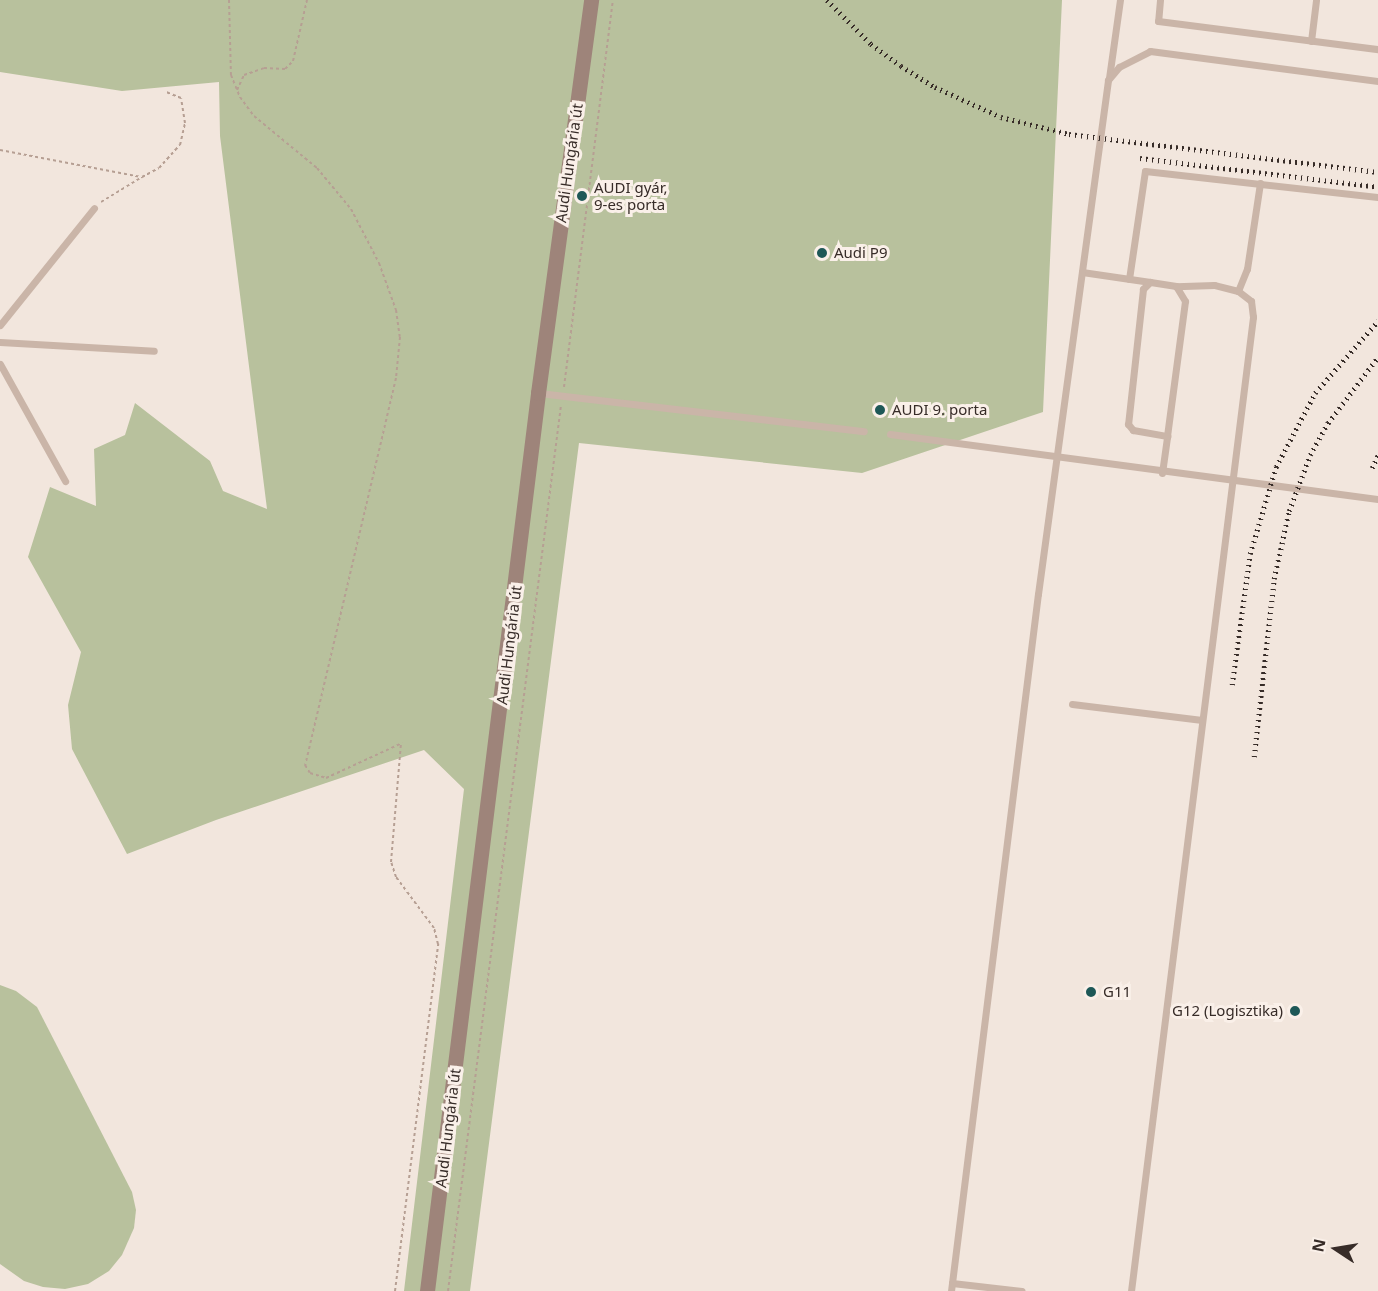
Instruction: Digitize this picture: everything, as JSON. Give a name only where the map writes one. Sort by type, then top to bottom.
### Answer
[{"type":"street","name":"Audi Hungária út","points":[[427,1291],[538,393],[591,0]]},
{"type":"lane","points":[[1018,1291],[951,1287],[1056,457],[1120,0]]},
{"type":"lane","points":[[1160,0],[1158,21],[1378,50]]},
{"type":"lane","points":[[1311,41],[1316,0]]},
{"type":"lane","points":[[1108,80],[1119,67],[1150,51],[1378,81]]},
{"type":"lane","points":[[1129,279],[1145,171],[1378,197]]},
{"type":"lane","points":[[1238,291],[1247,268],[1260,183]]},
{"type":"lane","points":[[0,325],[94,208]]},
{"type":"lane","points":[[1082,272],[1176,286],[1214,285],[1238,291],[1251,301],[1252,317],[1131,1291]]},
{"type":"lane","points":[[1150,282],[1143,289],[1128,424],[1133,430],[1167,436]]},
{"type":"lane","points":[[1161,472],[1185,301],[1176,286]]},
{"type":"lane","points":[[0,342],[154,351]]},
{"type":"lane","points":[[0,364],[65,481]]},
{"type":"lane","points":[[538,393],[864,431]]},
{"type":"lane","points":[[890,434],[1230,482],[1378,499]]},
{"type":"lane","points":[[1072,704],[1202,720]]},
{"type":"path","points":[[229,0],[229,54],[237,90],[254,116],[317,168],[351,209],[380,263],[396,310],[400,337],[396,378],[304,756],[310,773],[326,778],[402,743],[391,862],[396,877],[434,928],[438,944],[395,1291]]},
{"type":"path","points":[[237,90],[244,75],[264,68],[285,69],[293,61],[307,0]]},
{"type":"path","points":[[448,1291],[613,0]]},
{"type":"path","points":[[94,208],[115,190],[159,168],[180,145],[185,123],[181,98],[165,92]]},
{"type":"path","points":[[0,150],[142,177]]},
{"type":"green space","points":[[0,0],[1062,0],[1043,412],[862,473],[579,443],[470,1291],[404,1291],[464,789],[424,750],[216,820],[127,854],[72,749],[68,705],[81,652],[28,557],[50,487],[96,506],[94,449],[125,435],[135,403],[210,461],[223,491],[267,509],[220,136],[219,82],[122,91],[0,72]]},
{"type":"green space","points":[[0,985],[16,991],[37,1007],[132,1192],[136,1210],[134,1228],[122,1255],[109,1271],[88,1284],[65,1289],[43,1287],[24,1281],[0,1264]]},
{"type":"railway","points":[[827,0],[871,44],[901,66],[935,87],[1001,117],[1069,134],[1378,172]]},
{"type":"railway","points":[[1140,158],[1378,187]]},
{"type":"railway","points":[[1232,685],[1250,554],[1276,467],[1315,393],[1378,321]]},
{"type":"railway","points":[[1254,757],[1274,579],[1289,511],[1310,455],[1328,423],[1378,357]]},
{"type":"railway","points":[[1372,468],[1378,455]]},
{"type":"place","name":"AUDI gyár, 9-es porta","points":[[582,196]]},
{"type":"place","name":"Audi P9","points":[[822,253]]},
{"type":"place","name":"AUDI 9. porta","points":[[880,410]]},
{"type":"place","name":"G11","points":[[1091,992]]},
{"type":"place","name":"G12 (Logisztika)","points":[[1295,1011]]}]
